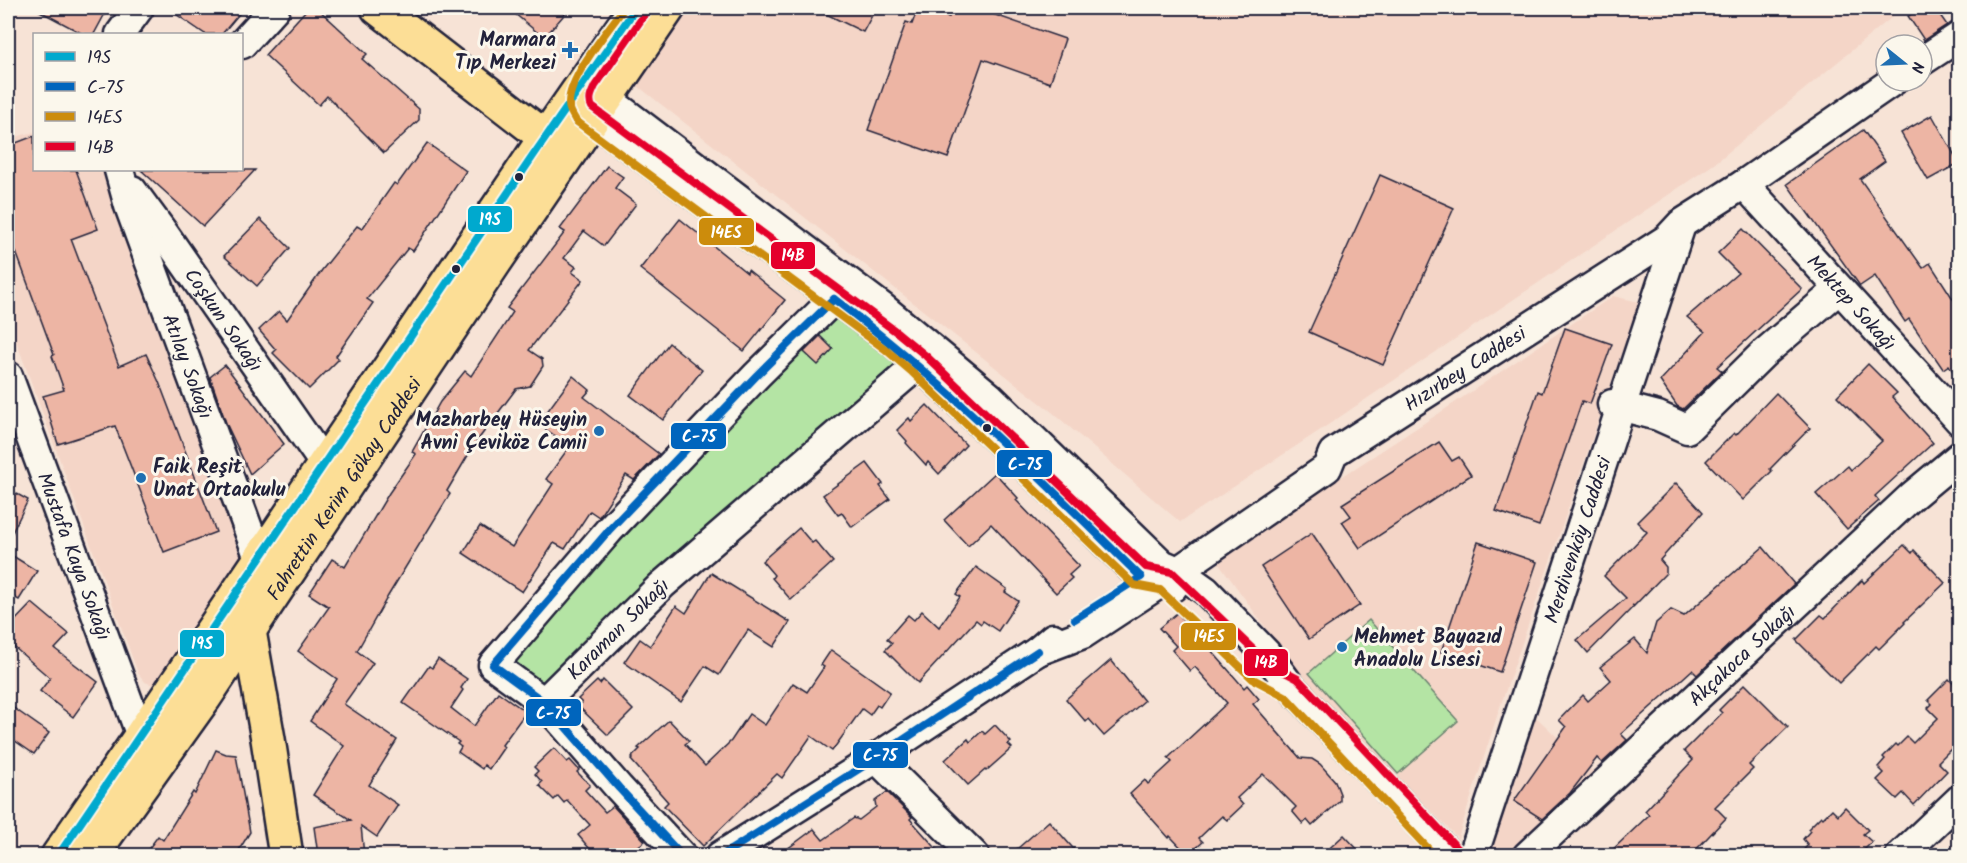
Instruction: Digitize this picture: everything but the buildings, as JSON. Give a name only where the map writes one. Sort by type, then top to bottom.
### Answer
[{"type":"main road","points":[[378,8],[546,138],[591,98]]},
{"type":"main road","name":"Fahrettin Kerim Gökay Caddesi","points":[[91,855],[224,669],[494,263],[591,98],[636,8]]},
{"type":"main road","name":"Fahrettin Kerim Gökay Caddesi","points":[[591,98],[668,8]]},
{"type":"main road","points":[[489,93],[543,110],[591,98]]},
{"type":"main road","points":[[489,93],[516,154],[517,167],[510,190]]},
{"type":"main road","name":"Fahrettin Kerim Gökay Caddesi","points":[[58,855],[180,680],[546,138]]},
{"type":"main road","points":[[249,631],[286,855]]},
{"type":"main road","points":[[180,680],[224,669],[241,682],[251,694],[268,739]]},
{"type":"street","points":[[121,33],[139,8]]},
{"type":"street","points":[[243,44],[275,8]]},
{"type":"street","points":[[1934,53],[1959,36]]},
{"type":"street","name":"Hızırbey Caddesi","points":[[1038,651],[1083,634],[1161,573],[1744,184],[1876,93]]},
{"type":"street","points":[[591,98],[842,290],[990,397],[1161,573]]},
{"type":"street","name":"Coşkun Sokağı","points":[[123,172],[325,465]]},
{"type":"street","name":"Atılay Sokağı","points":[[123,172],[129,206],[260,561]]},
{"type":"street","name":"Mektep Sokağı","points":[[1744,184],[1959,421]]},
{"type":"street","points":[[1458,855],[1617,405],[1674,231]]},
{"type":"street","points":[[1617,405],[1658,416],[1687,429],[1763,354],[1839,289]]},
{"type":"street","points":[[842,290],[892,341],[1161,573],[1206,591],[1266,653],[1291,687],[1388,792],[1450,855]]},
{"type":"street","points":[[682,855],[619,788],[544,702],[493,665],[610,529],[842,290]]},
{"type":"street","name":"Karaman Sokağı","points":[[544,702],[662,585],[919,364]]},
{"type":"street","name":"Mustafa Kaya Sokağı","points":[[9,389],[141,736]]},
{"type":"street","name":"Merdivenköy Caddesi","points":[[1473,855],[1617,405]]},
{"type":"street","name":"Akçakoca Sokağı","points":[[1527,855],[1903,504],[1959,456]]},
{"type":"street","name":"Hızırbey Caddesi","points":[[720,855],[876,758],[1038,651],[1075,620],[1161,573]]},
{"type":"street","points":[[876,758],[975,855]]},
{"type":"street","points":[[1900,855],[1959,799]]},
{"type":"shaded area","points":[[685,8],[1903,8],[1714,164],[1316,433],[1180,522],[1052,412],[634,83]]},
{"type":"shaded area","points":[[33,132],[33,171],[103,171],[246,560],[156,686],[145,682],[138,673],[8,319],[8,139]]},
{"type":"shaded area","points":[[1613,296],[1639,302],[1499,710],[1458,838],[1307,685],[1216,559]]},
{"type":"shaded area","points":[[1532,713],[1600,778],[1517,855],[1487,856]]},
{"type":"green space","points":[[834,312],[896,363],[545,687],[506,664]]},
{"type":"green space","points":[[1369,620],[1458,721],[1398,774],[1309,673]]},
{"type":"transit line","name":"14ES","points":[[624,8],[590,54],[575,81],[570,93],[569,104],[576,121],[885,349],[912,372],[1134,585],[1160,590],[1253,679],[1285,696],[1435,856]]},
{"type":"transit line","name":"19S","points":[[58,856],[636,8]]},
{"type":"transit line","name":"14B","points":[[645,14],[595,86],[590,99],[592,107],[926,356],[1146,567],[1172,572],[1266,662],[1298,679],[1458,849]]},
{"type":"transit line","name":"C-75","points":[[834,299],[954,398],[1030,468],[1141,577]]},
{"type":"transit line","name":"C-75","points":[[682,856],[544,702],[493,665],[610,529],[757,375],[834,299]]},
{"type":"transit line","name":"C-75","points":[[1075,619],[1141,577]]},
{"type":"transit line","name":"C-75","points":[[721,856],[876,758],[1038,651]]},
{"type":"place","name":"Marmara Tıp Merkezi","points":[[570,50]]},
{"type":"place","name":"Mazharbey Hüseyin Avni Çeviköz Camii","points":[[599,431]]},
{"type":"place","name":"Faik Reşit Unat Ortaokulu","points":[[141,478]]},
{"type":"place","name":"Mehmet Bayazıd Anadolu Lisesi","points":[[1342,647]]}]
